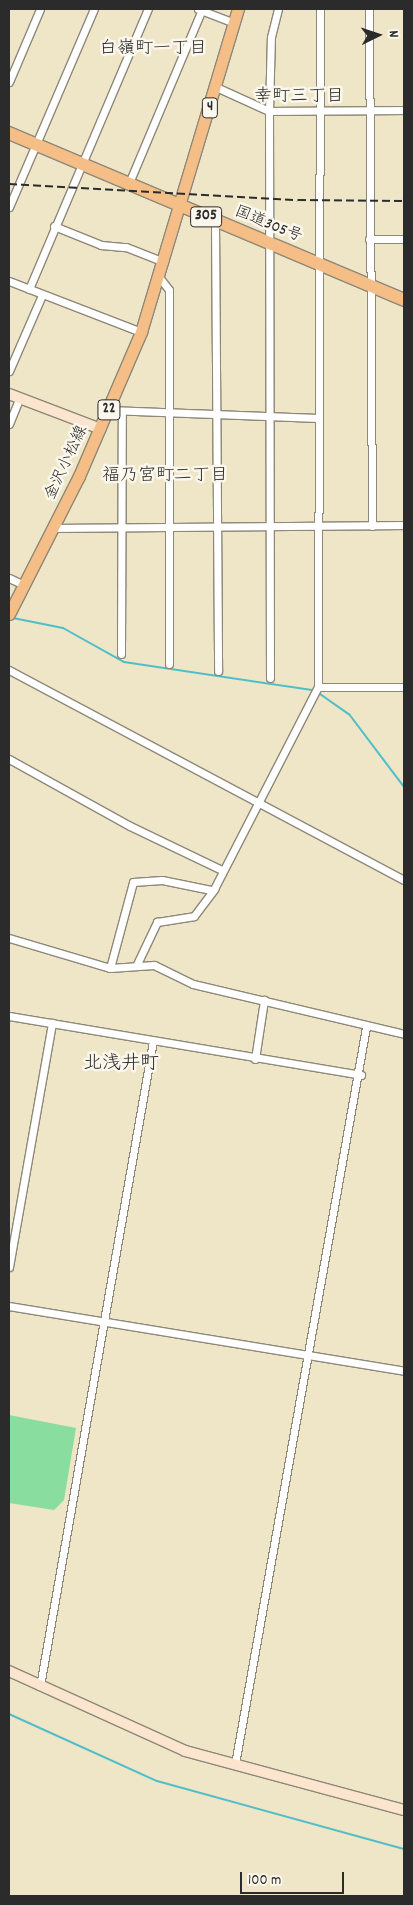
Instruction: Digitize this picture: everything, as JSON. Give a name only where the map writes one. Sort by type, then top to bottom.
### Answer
[{"type":"highway","name":"国道305号","points":[[9,133],[404,300]]},
{"type":"main road","name":"4","points":[[182,207],[238,9]]},
{"type":"main road","name":"金沢小松線","points":[[9,614],[54,528],[109,410],[141,332],[182,207]]},
{"type":"street","points":[[9,82],[40,9]]},
{"type":"street","points":[[9,208],[94,9]]},
{"type":"street","points":[[29,289],[54,226],[148,9]]},
{"type":"street","points":[[129,183],[200,9],[234,23]]},
{"type":"street","points":[[270,678],[268,526],[269,111],[271,37],[278,9]]},
{"type":"street","points":[[137,964],[157,922],[194,916],[211,890],[318,687],[320,9]]},
{"type":"street","points":[[369,9],[372,526]]},
{"type":"street","points":[[216,87],[269,111],[404,110]]},
{"type":"street","points":[[216,222],[218,671]]},
{"type":"street","points":[[54,226],[101,245],[126,247],[164,262]]},
{"type":"street","points":[[370,239],[404,239]]},
{"type":"street","points":[[159,276],[169,290],[169,664]]},
{"type":"street","points":[[9,281],[141,332]]},
{"type":"street","points":[[9,371],[42,295]]},
{"type":"street","points":[[9,394],[101,428]]},
{"type":"street","points":[[9,424],[20,397]]},
{"type":"street","points":[[109,410],[122,414],[318,418]]},
{"type":"street","points":[[121,654],[122,414]]},
{"type":"street","points":[[54,528],[404,525]]},
{"type":"street","points":[[9,578],[24,584]]},
{"type":"street","points":[[9,670],[404,880]]},
{"type":"street","points":[[318,687],[404,687]]},
{"type":"street","points":[[9,759],[130,826],[222,870]]},
{"type":"street","points":[[110,968],[134,882],[162,880],[211,890]]},
{"type":"street","points":[[9,938],[110,968],[137,964],[154,965],[192,984],[264,1000],[366,1027],[404,1034]]},
{"type":"street","points":[[255,1059],[264,1000]]},
{"type":"street","points":[[9,1016],[255,1059],[360,1075]]},
{"type":"street","points":[[9,1267],[52,1023]]},
{"type":"street","points":[[235,1764],[360,1075],[366,1027]]},
{"type":"street","points":[[40,1686],[100,1322],[153,1041]]},
{"type":"street","points":[[9,1306],[404,1371]]},
{"type":"street","points":[[9,1671],[184,1750],[404,1810]]},
{"type":"green space","points":[[9,1415],[76,1428],[64,1500],[54,1510],[9,1503]]},
{"type":"waterway","points":[[13,618],[63,628],[124,662],[312,690]]},
{"type":"waterway","points":[[320,694],[349,714],[404,787]]},
{"type":"waterway","points":[[9,1714],[157,1781],[404,1849]]},
{"type":"railway","points":[[9,184],[298,200],[404,201]]},
{"type":"district","name":"白嶺町一丁目","points":[[153,50]]},
{"type":"district","name":"幸町三丁目","points":[[299,98]]},
{"type":"district","name":"福乃宮町二丁目","points":[[165,477]]},
{"type":"district","name":"北浅井町","points":[[121,1065]]}]
